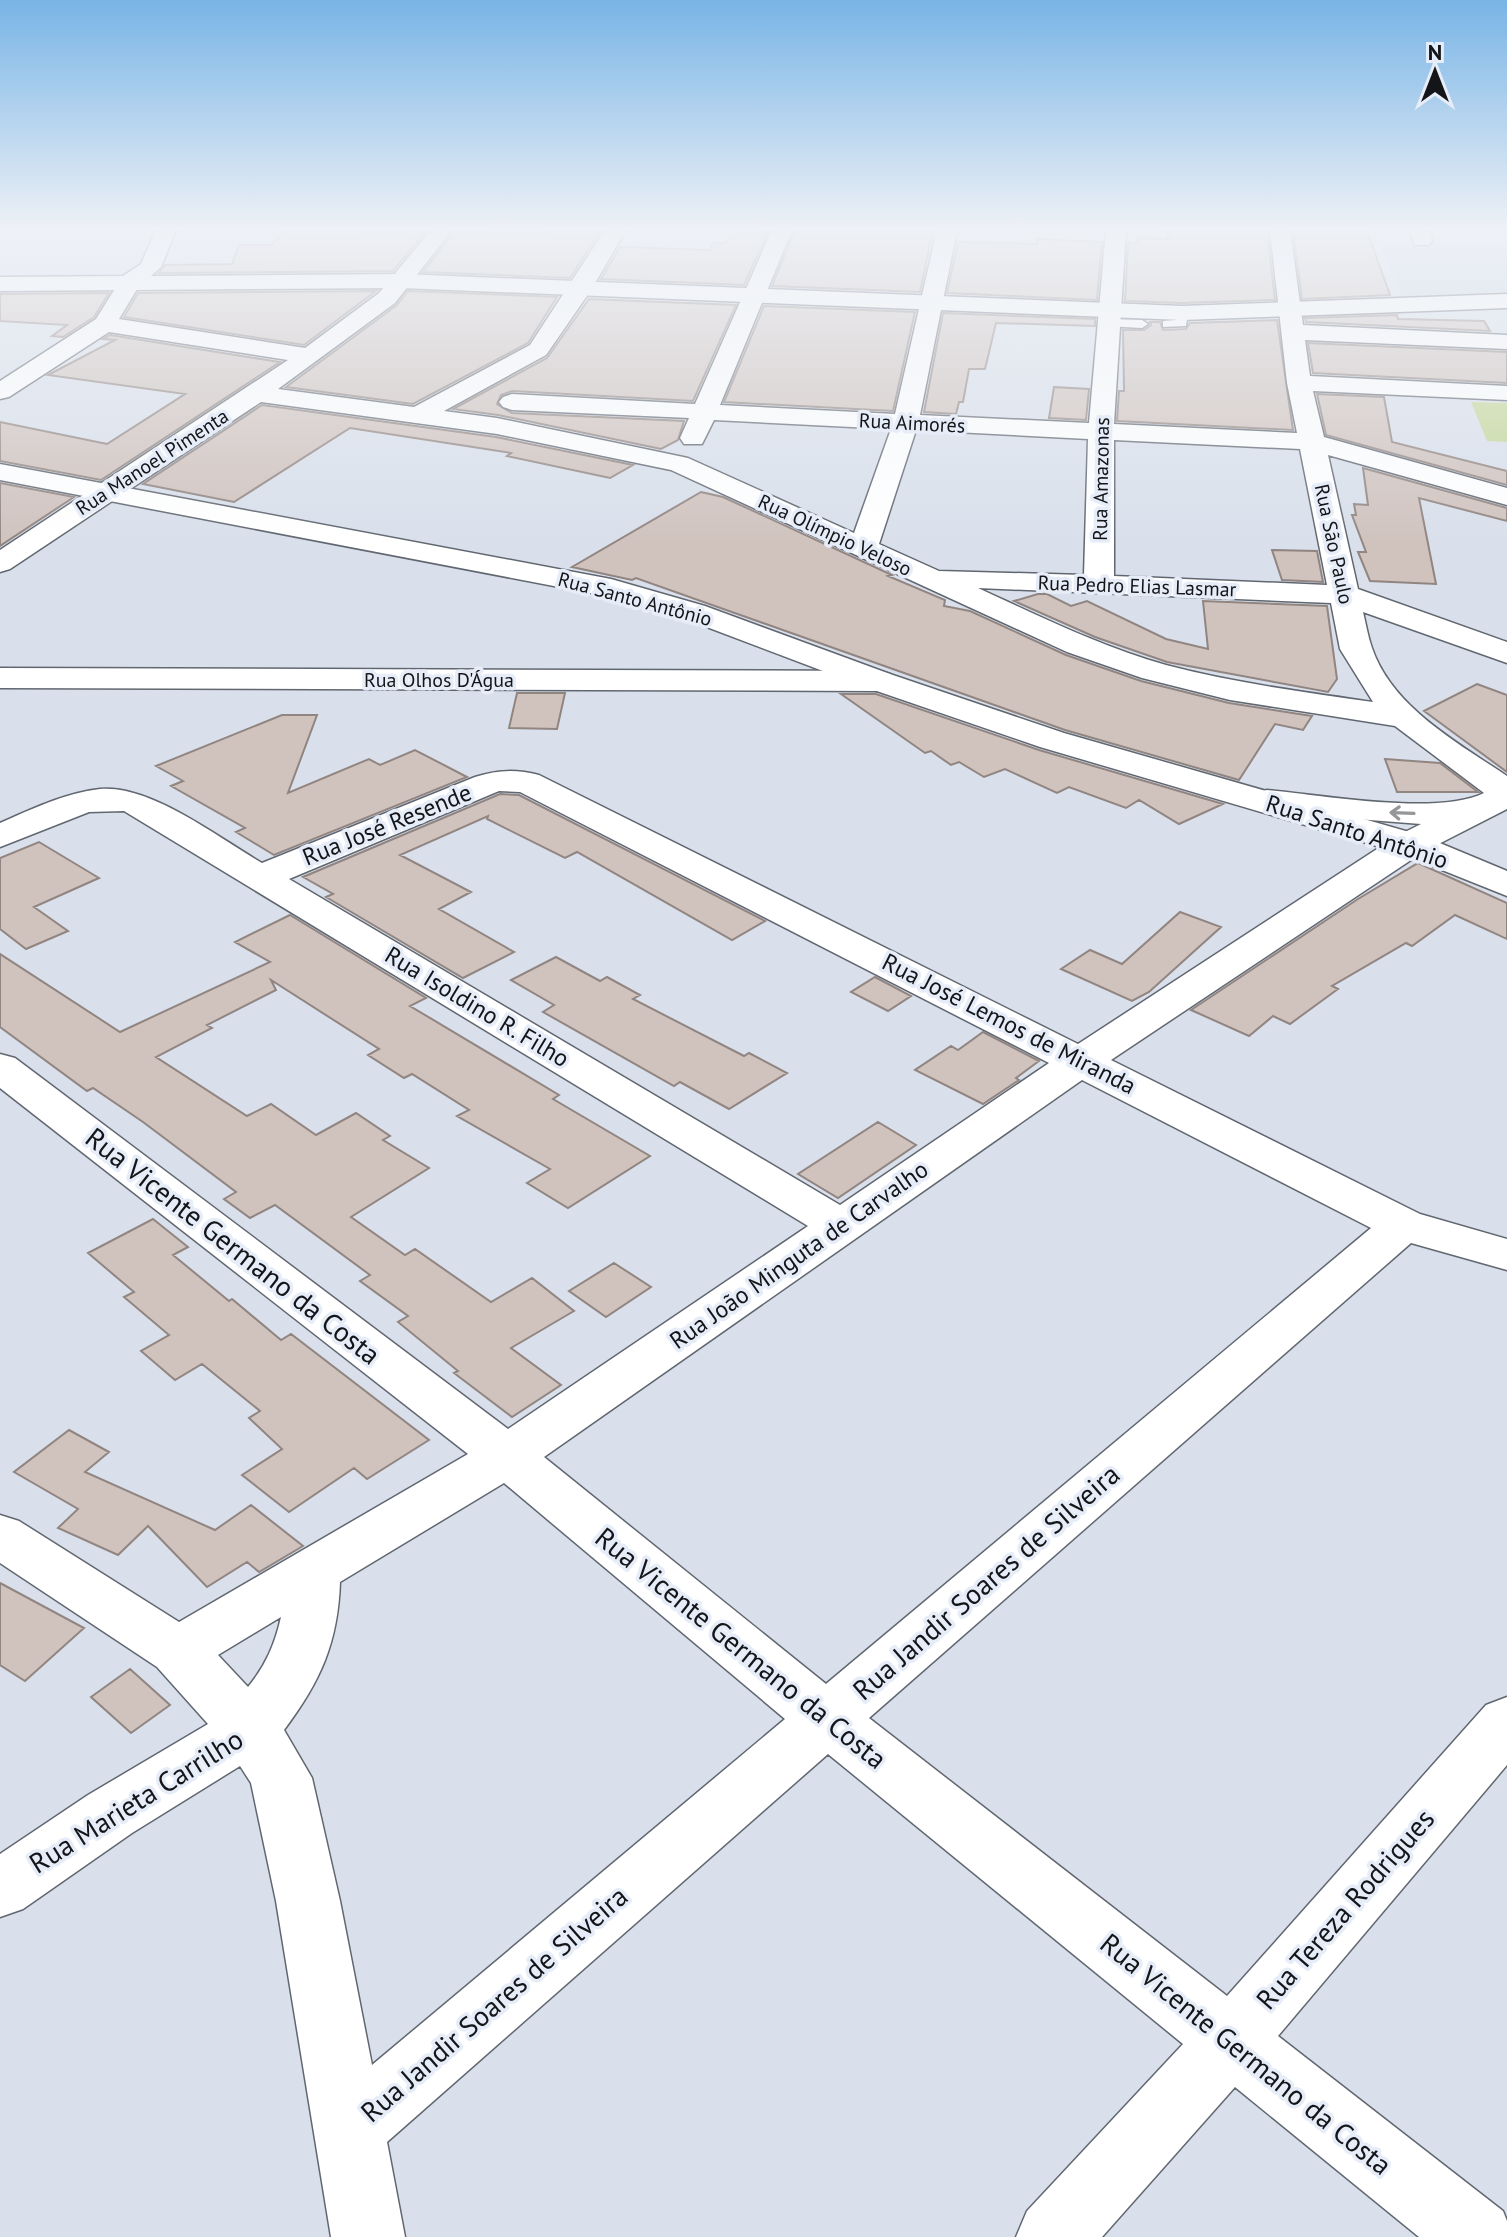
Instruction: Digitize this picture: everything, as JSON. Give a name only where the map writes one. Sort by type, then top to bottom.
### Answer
[{"type":"street","points":[[0,392],[89,334]]},
{"type":"street","points":[[172,334],[310,356]]},
{"type":"street","name":"Rua Manoel Pimenta","points":[[0,563],[104,491],[256,394],[339,334]]},
{"type":"street","points":[[504,414],[549,334]]},
{"type":"street","points":[[679,464],[705,413],[737,334]]},
{"type":"street","points":[[863,548],[906,422],[924,334]]},
{"type":"street","name":"Rua Amazonas","points":[[1099,584],[1101,432],[1107,334]]},
{"type":"street","name":"Rua São Paulo","points":[[1294,334],[1299,383],[1311,442],[1356,649],[1365,671],[1402,717],[1498,799]]},
{"type":"street","points":[[1429,334],[1507,342]]},
{"type":"street","points":[[419,415],[538,350]]},
{"type":"street","points":[[1299,383],[1507,393]]},
{"type":"street","name":"Rua Olímpio Veloso","points":[[256,394],[419,415],[504,414],[679,464],[1066,640],[1153,671],[1230,690],[1402,717]]},
{"type":"street","name":"Rua Aimorés","points":[[504,414],[705,413],[1311,442],[1507,497]]},
{"type":"street","name":"Rua Santo Antônio","points":[[0,472],[611,588],[694,612],[879,681],[1065,744],[1410,844],[1507,885]]},
{"type":"street","name":"Rua Pedro Elias Lasmar","points":[[928,578],[1346,595],[1507,653]]},
{"type":"street","name":"Rua Olhos D'Água","points":[[0,678],[879,681]]},
{"type":"street","name":"Rua José Resende","points":[[261,877],[487,784],[516,780]]},
{"type":"street","name":"Rua José Lemos de Miranda","points":[[516,780],[537,785],[1403,1225],[1507,1255]]},
{"type":"street","name":"Rua Isoldino R. Filho","points":[[0,836],[78,805],[110,798],[134,802],[841,1226]]},
{"type":"street","name":"Rua Santo Antônio","points":[[1252,799],[1412,814],[1498,799]]},
{"type":"street","name":"Rua João Minguta de Carvalho","points":[[178,1651],[507,1456],[1082,1060],[1410,844],[1498,799]]},
{"type":"street","name":"Rua Vicente Germano da Costa","points":[[0,1067],[507,1456],[827,1719],[1477,2237]]},
{"type":"street","name":"Rua Jandir Soares de Silveira","points":[[351,2127],[1403,1225]]},
{"type":"street","points":[[0,1536],[178,1651],[250,1729],[281,1778],[351,2127],[368,2237]]},
{"type":"street","name":"Rua Marieta Carrilho","points":[[0,1889],[110,1814],[250,1729],[285,1684],[302,1648],[310,1618],[312,1574]]},
{"type":"street","name":"Rua Tereza Rodrigues","points":[[1053,2237],[1230,2042],[1507,1722]]},
{"type":"green space","points":[[1471,402],[1507,403],[1507,442],[1487,441]]},
{"type":"building","points":[[236,334],[318,334],[304,345]]},
{"type":"building","points":[[357,334],[533,334],[528,343],[413,404],[286,387]]},
{"type":"building","points":[[564,334],[723,334],[693,401],[512,391],[501,395],[497,404],[512,413],[684,421],[678,440],[661,449],[498,415],[453,409],[547,358]]},
{"type":"building","points":[[752,334],[910,334],[893,411],[724,402]]},
{"type":"building","points":[[939,334],[993,334],[985,369],[969,369],[963,402],[959,402],[956,414],[924,412]]},
{"type":"building","points":[[1123,334],[1279,334],[1293,430],[1117,421],[1119,391],[1124,391]]},
{"type":"building","points":[[110,335],[280,362],[101,480],[0,461],[0,422],[107,444],[185,394],[48,375],[115,340],[103,339]]},
{"type":"building","points":[[1308,343],[1507,352],[1507,383],[1313,373]]},
{"type":"building","points":[[1054,387],[1089,389],[1086,420],[1049,418]]},
{"type":"building","points":[[1317,394],[1384,397],[1392,442],[1507,471],[1507,485],[1326,435]]},
{"type":"building","points":[[262,405],[496,437],[633,465],[610,478],[507,456],[511,453],[350,428],[234,502],[143,484]]},
{"type":"building","points":[[1363,468],[1507,508],[1507,521],[1419,498],[1436,584],[1370,581],[1358,552],[1366,552],[1352,515],[1356,515],[1354,504],[1368,505]]},
{"type":"building","points":[[0,483],[74,497],[0,546]]},
{"type":"building","points":[[701,492],[723,497],[892,575],[888,576],[945,600],[944,606],[970,611],[1066,655],[1141,681],[1229,703],[1312,716],[1303,730],[1275,724],[1239,780],[1065,730],[636,578],[632,580],[572,567]]},
{"type":"building","points":[[1272,550],[1317,551],[1323,582],[1282,580]]},
{"type":"building","points":[[1047,594],[1071,606],[1087,601],[1166,639],[1208,649],[1203,601],[1327,606],[1337,679],[1328,692],[1167,662],[1095,637],[1014,601]]},
{"type":"building","points":[[1477,684],[1507,695],[1507,772],[1424,711]]},
{"type":"building","points":[[517,693],[565,693],[557,729],[509,728]]},
{"type":"building","points":[[841,694],[876,694],[1039,750],[1223,804],[1179,824],[1139,800],[1126,808],[1069,787],[1057,793],[1005,769],[984,777],[959,762],[951,765],[931,751],[925,753]]},
{"type":"building","points":[[282,715],[317,715],[288,793],[369,759],[380,765],[415,750],[467,777],[274,855],[236,832],[245,828],[171,786],[183,781],[156,766]]},
{"type":"building","points":[[1385,759],[1440,763],[1478,792],[1397,792]]},
{"type":"building","points":[[500,794],[519,795],[765,921],[732,940],[577,852],[565,858],[487,819],[488,816],[400,855],[471,892],[439,909],[514,952],[463,978],[326,897],[333,894],[303,877]]},
{"type":"building","points":[[39,842],[99,878],[34,907],[68,931],[26,949],[0,929],[0,858]]},
{"type":"building","points":[[1418,863],[1507,903],[1507,939],[1455,915],[1412,946],[1406,943],[1332,986],[1338,989],[1290,1024],[1273,1016],[1249,1036],[1191,1010],[1358,899]]},
{"type":"building","points":[[1180,912],[1221,927],[1149,992],[1132,1001],[1061,969],[1090,950],[1122,964]]},
{"type":"building","points":[[290,915],[426,998],[410,1006],[559,1095],[553,1099],[650,1156],[568,1208],[527,1183],[550,1169],[457,1116],[469,1110],[412,1074],[404,1078],[368,1055],[379,1049],[271,980],[276,990],[207,1025],[212,1028],[156,1057],[247,1116],[271,1104],[316,1135],[356,1113],[390,1136],[383,1140],[429,1168],[351,1217],[405,1255],[415,1249],[491,1302],[532,1278],[574,1311],[511,1348],[561,1385],[512,1417],[454,1373],[458,1371],[398,1322],[408,1316],[360,1281],[370,1275],[275,1205],[250,1218],[224,1199],[236,1192],[143,1122],[93,1088],[87,1091],[0,1027],[0,954],[120,1032],[270,962],[235,942]]},
{"type":"building","points":[[556,957],[600,981],[607,977],[640,995],[633,999],[744,1056],[749,1053],[787,1073],[729,1109],[680,1082],[674,1086],[543,1012],[554,1005],[511,980]]},
{"type":"building","points":[[875,977],[911,996],[888,1011],[851,992]]},
{"type":"building","points":[[983,1032],[1039,1061],[1016,1078],[1019,1080],[983,1104],[915,1070],[951,1046],[958,1050]]},
{"type":"building","points":[[878,1122],[916,1145],[838,1198],[798,1174]]},
{"type":"building","points":[[153,1219],[188,1247],[173,1255],[229,1301],[232,1299],[281,1340],[291,1334],[429,1440],[367,1479],[354,1468],[289,1512],[242,1475],[282,1449],[249,1418],[260,1411],[202,1364],[175,1380],[141,1351],[169,1335],[124,1297],[134,1292],[88,1253]]},
{"type":"building","points":[[614,1263],[651,1287],[606,1317],[569,1291]]},
{"type":"building","points":[[69,1430],[109,1452],[85,1472],[215,1530],[251,1505],[303,1546],[259,1572],[247,1562],[207,1587],[148,1526],[118,1555],[58,1528],[78,1509],[14,1472]]},
{"type":"building","points":[[0,1583],[84,1628],[25,1681],[0,1665]]},
{"type":"building","points":[[130,1669],[170,1705],[131,1733],[91,1697]]}]
